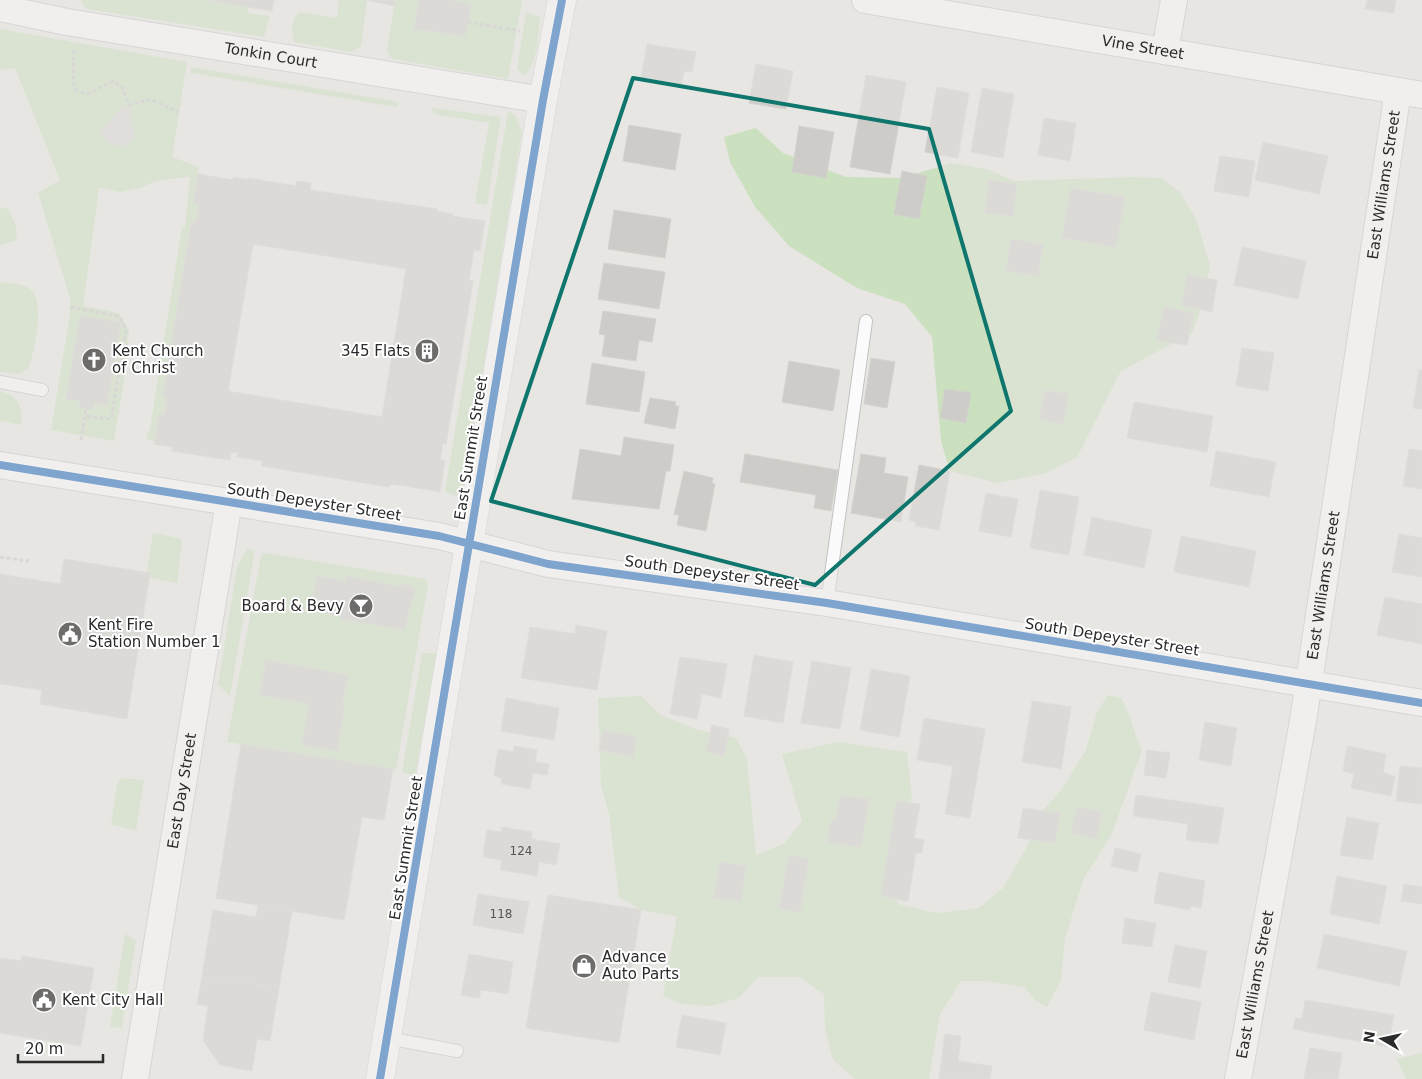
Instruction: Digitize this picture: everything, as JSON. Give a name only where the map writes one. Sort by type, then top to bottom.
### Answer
[{"type":"street","name":"East Summit Street","points":[[380,1079],[543,100],[562,0]]},
{"type":"street","name":"Vine Street","points":[[865,0],[966,8],[1164,51],[1410,93]]},
{"type":"street","points":[[1164,51],[1174,0]]},
{"type":"street","name":"Tonkin Court","points":[[4,6],[86,25],[543,100]]},
{"type":"street","name":"East Williams Street","points":[[1238,1079],[1309,683],[1410,93]]},
{"type":"street","name":"South Depeyster Street","points":[[0,465],[469,543],[548,564],[827,603],[1422,703]]},
{"type":"street","name":"East Day Street","points":[[135,1079],[229,502]]},
{"type":"lane","points":[[827,603],[866,321]]},
{"type":"lane","points":[[0,382],[42,390]]},
{"type":"lane","points":[[388,1038],[457,1051]]},
{"type":"path","points":[[468,22],[520,31]]},
{"type":"path","points":[[74,42],[73,73],[77,91],[88,94],[113,81],[122,87],[129,105],[150,99],[179,112]]},
{"type":"path","points":[[70,307],[117,316],[121,319],[126,330],[111,419],[85,416]]},
{"type":"path","points":[[81,440],[86,409]]},
{"type":"path","points":[[0,557],[29,561]]},
{"type":"highlighted area","points":[[633,78],[929,129],[1011,411],[815,585],[491,501]]},
{"type":"green space","points":[[81,0],[206,0],[248,7],[248,13],[270,16],[264,37],[86,9]]},
{"type":"green space","points":[[339,0],[367,0],[361,46],[351,52],[294,42],[292,26],[299,12],[337,18]]},
{"type":"green space","points":[[395,0],[522,0],[508,79],[392,59],[387,50]]},
{"type":"green space","points":[[526,12],[540,17],[538,41],[532,65],[523,75],[517,69]]},
{"type":"green space","points":[[0,29],[187,62],[172,157],[199,167],[193,203],[199,204],[196,222],[191,222],[163,396],[167,397],[164,415],[159,414],[155,441],[146,439],[150,428],[182,227],[185,227],[190,177],[155,181],[143,187],[120,192],[97,187],[99,189],[83,306],[119,313],[129,330],[126,368],[114,441],[51,430],[70,314],[70,298],[38,193],[60,180],[15,68],[0,70]]},
{"type":"green space","points":[[191,67],[398,102],[399,104],[396,107],[191,73]]},
{"type":"green space","points":[[432,108],[501,117],[487,205],[475,203],[489,123],[434,114]]},
{"type":"green space","points":[[508,111],[515,115],[522,132],[463,491],[460,495],[455,496],[445,491]]},
{"type":"green space","points":[[756,128],[783,153],[846,177],[900,178],[953,163],[990,170],[1014,181],[1133,177],[1161,178],[1180,192],[1196,219],[1210,265],[1202,306],[1192,333],[1121,371],[1077,457],[1047,473],[998,483],[950,471],[941,441],[932,337],[905,304],[857,288],[789,246],[755,207],[730,162],[724,137]]},
{"type":"green space","points":[[7,207],[15,224],[17,237],[15,241],[0,245],[0,209]]},
{"type":"green space","points":[[0,282],[27,287],[33,292],[37,301],[38,324],[31,360],[29,368],[19,374],[0,372]]},
{"type":"green space","points":[[0,391],[16,399],[21,413],[21,425],[0,421]]},
{"type":"green space","points":[[153,533],[179,538],[182,541],[177,583],[150,578],[150,574],[147,573]]},
{"type":"green space","points":[[247,549],[255,550],[230,696],[218,685],[237,567]]},
{"type":"green space","points":[[264,553],[426,579],[428,585],[396,770],[227,742],[261,556]]},
{"type":"green space","points":[[422,653],[437,653],[415,776],[402,772]]},
{"type":"green space","points":[[1108,695],[1121,698],[1142,750],[1112,834],[1084,878],[1065,938],[1061,980],[1047,1007],[1035,1000],[1024,987],[985,981],[961,981],[940,1014],[929,1079],[855,1079],[833,1060],[825,1028],[824,994],[799,977],[758,977],[739,998],[711,1006],[681,1004],[663,996],[677,916],[641,910],[619,897],[609,814],[601,786],[598,698],[641,696],[661,715],[695,729],[736,738],[747,759],[756,855],[785,843],[802,821],[782,754],[838,742],[907,752],[912,798],[886,860],[898,904],[937,913],[979,908],[1003,888],[1028,845],[1045,808],[1062,789],[1086,750],[1097,712]]},
{"type":"green space","points":[[121,778],[144,780],[136,830],[111,825],[117,784]]},
{"type":"green space","points":[[125,934],[136,940],[122,1028],[110,1027]]},
{"type":"green space","points":[[1422,1053],[1422,1079],[1406,1079],[1397,1059]]},
{"type":"shaded area","points":[[129,105],[135,138],[126,146],[112,145],[102,138],[101,130],[120,108]]},
{"type":"building","points":[[206,0],[274,0],[272,11]]},
{"type":"building","points":[[367,0],[395,0],[394,6]]},
{"type":"building","points":[[419,0],[451,0],[471,5],[465,36],[414,29]]},
{"type":"building","points":[[1367,0],[1396,0],[1394,13],[1365,9]]},
{"type":"building","points":[[647,44],[696,52],[692,72],[684,71],[681,85],[641,78]]},
{"type":"building","points":[[756,64],[793,71],[786,109],[749,103]]},
{"type":"building","points":[[866,75],[906,82],[890,174],[850,167]]},
{"type":"building","points":[[937,87],[969,93],[958,158],[925,152]]},
{"type":"building","points":[[982,88],[1014,94],[1003,158],[971,152]]},
{"type":"building","points":[[1044,118],[1076,123],[1070,161],[1038,155]]},
{"type":"building","points":[[629,125],[681,134],[675,170],[623,161]]},
{"type":"building","points":[[799,126],[834,132],[826,178],[792,172]]},
{"type":"building","points":[[1263,142],[1328,156],[1319,194],[1255,180]]},
{"type":"building","points":[[1220,156],[1255,161],[1249,197],[1214,191]]},
{"type":"building","points":[[902,171],[927,176],[919,219],[894,214]]},
{"type":"building","name":"345 Flats","points":[[198,174],[233,180],[233,177],[248,180],[248,178],[296,186],[297,181],[311,183],[310,190],[437,209],[437,211],[453,214],[452,216],[485,221],[480,251],[474,250],[469,280],[473,281],[446,444],[443,443],[440,460],[445,461],[440,492],[390,484],[389,487],[262,466],[262,461],[237,457],[238,453],[231,452],[230,460],[172,451],[173,447],[154,444],[159,414],[164,415],[167,397],[163,396],[191,222],[196,222],[199,204],[193,203]],"holes":[[[253,244],[406,269],[382,417],[228,391]]]},
{"type":"building","points":[[989,180],[1017,184],[1013,216],[985,213]]},
{"type":"building","points":[[1071,188],[1125,197],[1116,247],[1062,238]]},
{"type":"building","points":[[614,210],[671,219],[665,258],[608,249]]},
{"type":"building","points":[[1011,239],[1043,244],[1038,276],[1006,271]]},
{"type":"building","points":[[1242,247],[1306,261],[1298,299],[1234,285]]},
{"type":"building","points":[[604,263],[665,272],[659,309],[598,299]]},
{"type":"building","points":[[1187,275],[1217,280],[1212,312],[1182,306]]},
{"type":"building","points":[[1164,307],[1193,313],[1187,345],[1157,340]]},
{"type":"building","points":[[603,311],[656,319],[652,342],[639,340],[636,361],[602,356],[605,335],[599,334]]},
{"type":"building","name":"Kent Church of Christ","points":[[80,316],[121,322],[107,406],[94,403],[93,410],[79,408],[80,401],[66,399]]},
{"type":"building","points":[[1242,348],[1274,353],[1268,391],[1236,386]]},
{"type":"building","points":[[871,358],[895,362],[887,408],[864,404]]},
{"type":"building","points":[[789,361],[840,370],[833,411],[782,402]]},
{"type":"building","points":[[592,363],[645,372],[639,412],[586,404]]},
{"type":"building","points":[[1419,370],[1422,370],[1422,409],[1413,408]]},
{"type":"building","points":[[945,389],[971,393],[966,423],[940,418]]},
{"type":"building","points":[[1045,390],[1068,394],[1063,424],[1039,419]]},
{"type":"building","points":[[650,398],[676,402],[675,406],[679,406],[675,429],[644,423]]},
{"type":"building","points":[[1134,402],[1213,416],[1207,452],[1127,438]]},
{"type":"building","points":[[624,437],[674,445],[670,471],[666,471],[659,509],[572,499],[580,449],[621,456]]},
{"type":"building","points":[[1409,449],[1422,451],[1422,489],[1403,486]]},
{"type":"building","points":[[1216,451],[1276,462],[1269,497],[1210,486]]},
{"type":"building","points":[[745,454],[838,470],[831,511],[814,508],[816,495],[740,482]]},
{"type":"building","points":[[861,454],[886,458],[884,473],[908,477],[901,522],[851,513]]},
{"type":"building","points":[[919,465],[950,471],[939,530],[915,526],[916,522],[909,520]]},
{"type":"building","points":[[684,471],[713,478],[712,483],[715,484],[706,531],[677,525],[679,514],[674,515]]},
{"type":"building","points":[[1040,490],[1079,497],[1069,555],[1030,548]]},
{"type":"building","points":[[986,493],[1018,499],[1011,537],[979,531]]},
{"type":"building","points":[[1092,517],[1152,530],[1144,568],[1084,555]]},
{"type":"building","points":[[1399,534],[1422,538],[1422,577],[1392,572]]},
{"type":"building","points":[[1181,536],[1256,551],[1249,587],[1174,572]]},
{"type":"building","name":"Kent Fire Station Number 1","points":[[64,559],[150,573],[127,719],[40,704],[42,690],[0,684],[0,574],[60,584]]},
{"type":"building","name":"Board & Bevy","points":[[317,576],[346,581],[347,576],[400,587],[404,584],[410,585],[414,588],[415,593],[411,601],[405,630],[341,619],[342,616],[311,610]]},
{"type":"building","points":[[1385,597],[1422,604],[1422,644],[1377,635]]},
{"type":"building","points":[[576,625],[607,631],[597,690],[521,678],[530,627],[575,634]]},
{"type":"building","points":[[754,655],[793,662],[783,723],[744,716]]},
{"type":"building","points":[[680,657],[727,664],[721,698],[702,694],[697,719],[670,714]]},
{"type":"building","points":[[266,660],[348,675],[337,751],[302,745],[309,704],[260,695]]},
{"type":"building","points":[[812,661],[851,668],[840,729],[801,723]]},
{"type":"building","points":[[871,669],[910,676],[899,737],[860,730]]},
{"type":"building","points":[[506,698],[559,708],[554,740],[501,731]]},
{"type":"building","points":[[1032,701],[1071,707],[1061,769],[1022,762]]},
{"type":"building","points":[[924,718],[985,729],[970,818],[945,814],[953,766],[917,760]]},
{"type":"building","points":[[1205,722],[1237,728],[1231,766],[1199,760]]},
{"type":"building","points":[[712,725],[729,729],[724,756],[706,752]]},
{"type":"building","points":[[603,730],[637,737],[633,757],[599,750]]},
{"type":"building","points":[[241,744],[393,769],[384,820],[362,817],[344,920],[216,898]]},
{"type":"building","points":[[514,746],[537,750],[535,762],[549,764],[547,775],[533,773],[530,789],[501,784],[502,778],[494,776],[498,749],[513,752]]},
{"type":"building","points":[[1347,746],[1386,754],[1383,772],[1395,777],[1391,796],[1351,788],[1354,774],[1343,771]]},
{"type":"building","points":[[1147,750],[1170,753],[1166,778],[1144,775]]},
{"type":"building","points":[[1400,766],[1422,768],[1422,804],[1396,801]]},
{"type":"building","points":[[1136,795],[1224,808],[1218,844],[1186,840],[1188,824],[1133,816]]},
{"type":"building","points":[[841,796],[869,799],[861,847],[827,842],[831,820],[835,820]]},
{"type":"building","points":[[896,801],[920,804],[914,838],[924,840],[922,853],[916,852],[908,901],[881,896]]},
{"type":"building","points":[[1077,807],[1102,812],[1096,839],[1071,833]]},
{"type":"building","points":[[1023,808],[1060,813],[1055,843],[1018,838]]},
{"type":"building","points":[[1347,817],[1379,823],[1372,860],[1340,855]]},
{"type":"building","points":[[502,827],[532,832],[531,839],[560,844],[556,865],[539,862],[537,876],[500,870],[502,860],[483,857],[487,830],[501,832]]},
{"type":"building","points":[[1115,848],[1141,854],[1137,872],[1111,866]]},
{"type":"building","points":[[789,855],[809,859],[800,912],[779,909]]},
{"type":"building","points":[[720,862],[746,866],[741,901],[714,898]]},
{"type":"building","points":[[1159,872],[1205,881],[1201,908],[1191,906],[1190,910],[1154,903]]},
{"type":"building","points":[[1337,876],[1387,886],[1379,924],[1330,914]]},
{"type":"building","points":[[1404,884],[1422,887],[1422,904],[1401,901]]},
{"type":"building","points":[[478,894],[529,902],[523,934],[473,925]]},
{"type":"building","name":"Advance Auto Parts","points":[[548,895],[641,910],[619,1043],[526,1028]]},
{"type":"building","points":[[258,905],[292,911],[279,988],[202,976],[213,910],[256,917]]},
{"type":"building","points":[[1125,918],[1156,923],[1152,947],[1122,943]]},
{"type":"building","points":[[1324,934],[1407,951],[1399,986],[1317,968]]},
{"type":"building","points":[[1175,945],[1207,951],[1200,988],[1168,982]]},
{"type":"building","points":[[469,954],[513,962],[508,994],[481,990],[479,998],[461,995]]},
{"type":"building","name":"Kent City Hall","points":[[22,956],[94,968],[81,1046],[0,1033],[0,958],[21,961]]},
{"type":"building","points":[[202,976],[279,988],[270,1041],[257,1039],[252,1071],[220,1065],[203,1040],[208,1006],[197,1004]]},
{"type":"building","points":[[1151,992],[1201,1002],[1194,1040],[1144,1030]]},
{"type":"building","points":[[1305,1000],[1394,1015],[1388,1047],[1293,1029],[1295,1018],[1302,1019]]},
{"type":"building","points":[[682,1015],[726,1023],[720,1055],[676,1047]]},
{"type":"building","points":[[945,1034],[961,1036],[958,1061],[992,1066],[990,1079],[939,1079]]},
{"type":"building","points":[[1310,1048],[1342,1053],[1338,1079],[1304,1079]]},
{"type":"cycle path","points":[[380,1079],[543,100],[562,0]]},
{"type":"cycle path","points":[[0,465],[439,536],[548,564],[827,603],[1422,703]]},
{"type":"place","name":"345 Flats","points":[[427,351]]},
{"type":"place","name":"Kent Church of Christ","points":[[94,360]]},
{"type":"place","name":"Board & Bevy","points":[[361,606]]},
{"type":"place","name":"Kent Fire Station Number 1","points":[[70,634]]},
{"type":"place","name":"Advance Auto Parts","points":[[584,966]]},
{"type":"place","name":"Kent City Hall","points":[[44,1000]]}]
